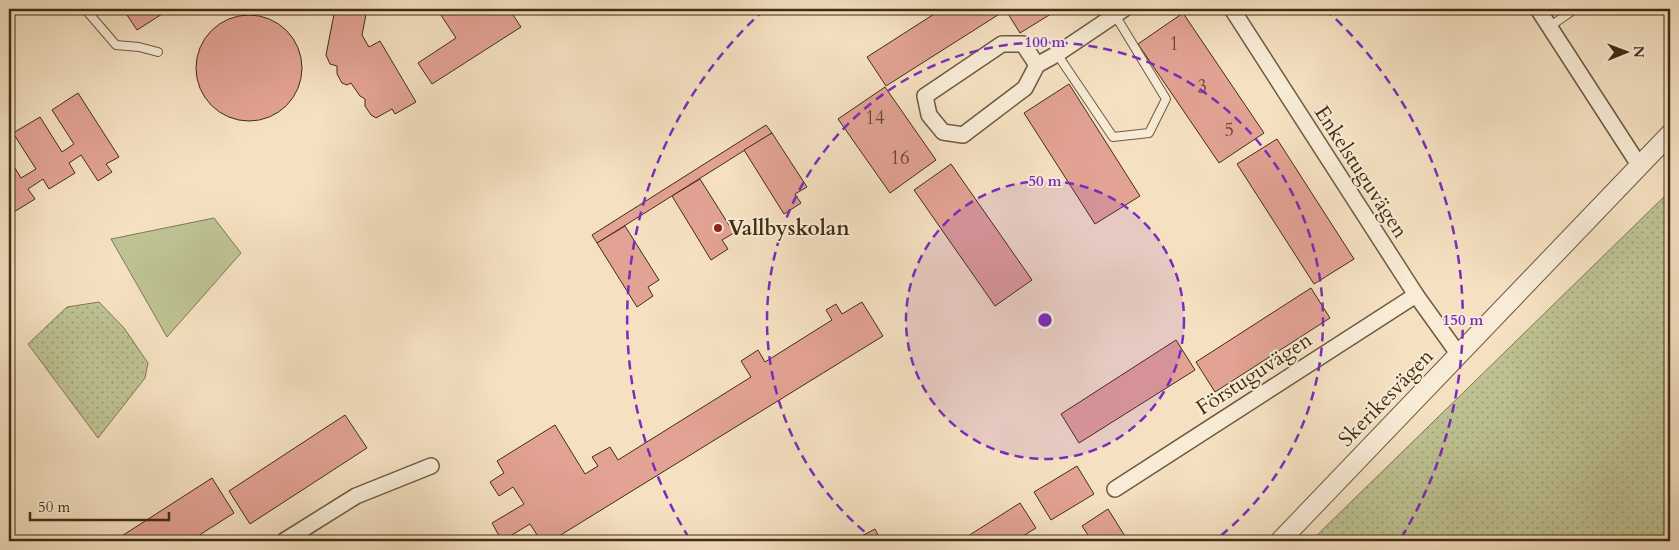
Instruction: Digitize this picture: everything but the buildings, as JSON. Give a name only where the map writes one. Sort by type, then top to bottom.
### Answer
[{"type":"street","name":"Enkelstuguvägen","points":[[1232,9],[1416,295],[1459,355]]},
{"type":"street","points":[[1538,9],[1639,165]]},
{"type":"street","points":[[1038,65],[1023,44],[1002,44],[925,96],[929,115],[943,132],[963,135],[1026,88],[1038,65],[1119,12]]},
{"type":"street","name":"Skerikesvägen","points":[[1280,541],[1670,134]]},
{"type":"street","name":"Förstuguvägen","points":[[1115,489],[1416,295]]},
{"type":"street","points":[[284,541],[356,496],[431,466]]},
{"type":"lane","points":[[1549,27],[1575,9]]},
{"type":"lane","points":[[85,10],[116,45],[138,47],[158,52]]},
{"type":"lane","points":[[1057,54],[1113,137],[1148,133],[1166,99],[1119,12]]},
{"type":"green space","points":[[1670,191],[1670,541],[1311,541]]},
{"type":"green space","points":[[214,218],[241,253],[167,337],[111,239]]},
{"type":"green space","points":[[99,302],[124,328],[148,363],[145,378],[98,438],[28,344],[67,307]]},
{"type":"place","name":"Vallbyskolan","points":[[718,228]]}]
